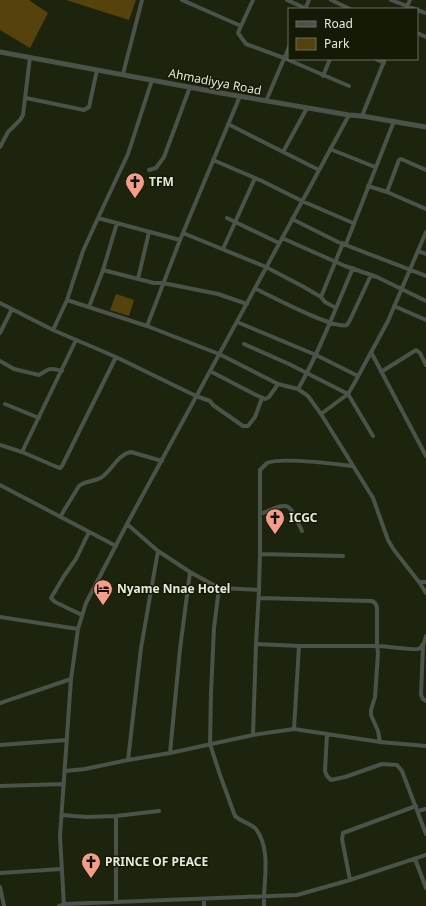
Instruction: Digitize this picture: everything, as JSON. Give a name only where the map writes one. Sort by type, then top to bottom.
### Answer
[{"type":"street","points":[[123,74],[142,0]]},
{"type":"street","points":[[182,0],[241,26]]},
{"type":"street","points":[[253,0],[238,33],[246,44],[288,60]]},
{"type":"street","points":[[287,0],[304,8]]},
{"type":"street","points":[[331,0],[348,8]]},
{"type":"street","points":[[391,0],[406,8],[410,0]]},
{"type":"street","points":[[266,101],[288,49]]},
{"type":"street","name":"Ahmadiyya Road","points":[[0,52],[266,101],[426,127]]},
{"type":"street","points":[[0,147],[8,132],[23,115],[30,57]]},
{"type":"street","points":[[288,60],[349,86]]},
{"type":"street","points":[[323,76],[330,60]]},
{"type":"street","points":[[362,116],[384,61]]},
{"type":"street","points":[[26,98],[84,110],[87,109],[89,107],[98,70]]},
{"type":"street","points":[[52,330],[66,300],[83,251],[128,154],[152,80]]},
{"type":"street","points":[[149,170],[156,168],[164,157],[190,87]]},
{"type":"street","points":[[147,326],[180,240],[240,96]]},
{"type":"street","points":[[283,152],[307,108]]},
{"type":"street","points":[[64,905],[60,836],[71,678],[78,629],[82,615],[127,524],[349,115]]},
{"type":"street","points":[[321,297],[345,244],[394,121]]},
{"type":"street","points":[[228,124],[319,170]]},
{"type":"street","points":[[330,149],[375,167]]},
{"type":"street","points":[[387,192],[400,159],[426,170]]},
{"type":"street","points":[[213,160],[255,178],[302,202],[353,223]]},
{"type":"street","points":[[223,250],[255,178]]},
{"type":"street","points":[[368,186],[387,192],[426,209]]},
{"type":"street","points":[[98,218],[180,240]]},
{"type":"street","points":[[227,218],[280,243]]},
{"type":"street","points":[[292,219],[345,244],[426,276]]},
{"type":"street","points":[[89,307],[103,270],[117,224]]},
{"type":"street","points":[[138,279],[149,232]]},
{"type":"street","points":[[322,414],[348,394],[388,321],[426,232]]},
{"type":"street","points":[[183,234],[266,267],[304,286],[321,297],[325,302],[336,308]]},
{"type":"street","points":[[282,238],[336,262],[371,275],[426,301]]},
{"type":"street","points":[[418,251],[426,254]]},
{"type":"street","points":[[298,390],[330,324],[353,268]]},
{"type":"street","points":[[103,270],[154,283],[163,283],[218,294],[247,304]]},
{"type":"street","points":[[256,288],[330,324],[343,327],[347,325],[371,275]]},
{"type":"street","points":[[66,300],[147,326],[219,354],[278,384],[298,390],[308,396],[322,414],[372,498],[388,540],[394,550],[426,592]]},
{"type":"street","points":[[0,303],[52,330],[116,357],[210,402],[222,412],[246,427],[254,417],[262,398]]},
{"type":"street","points":[[394,306],[426,320]]},
{"type":"street","points":[[0,333],[12,309]]},
{"type":"street","points":[[237,322],[316,355],[358,376]]},
{"type":"street","points":[[22,452],[76,340]]},
{"type":"street","points":[[244,344],[348,394],[373,436]]},
{"type":"street","points":[[381,372],[416,350],[420,353],[426,365]]},
{"type":"street","points":[[371,352],[426,456]]},
{"type":"street","points":[[0,445],[22,452],[60,468],[116,357]]},
{"type":"street","points":[[0,361],[14,369],[39,376],[46,370],[52,368],[62,371]]},
{"type":"street","points":[[210,371],[265,399],[269,397],[278,384]]},
{"type":"street","points":[[5,404],[39,418]]},
{"type":"street","points":[[60,517],[83,482],[102,477],[122,456],[127,453],[131,452],[162,461]]},
{"type":"street","points":[[253,735],[259,598],[260,470],[266,464],[279,461],[319,462],[352,466]]},
{"type":"street","points":[[0,485],[116,546]]},
{"type":"street","points":[[260,514],[279,506],[287,506],[291,508],[302,531]]},
{"type":"street","points":[[127,524],[158,551],[190,572],[219,588],[259,590]]},
{"type":"street","points":[[82,615],[55,602],[51,598],[76,559],[89,532]]},
{"type":"street","points":[[128,760],[141,648],[158,551]]},
{"type":"street","points":[[260,554],[343,556]]},
{"type":"street","points":[[170,753],[180,649],[190,572]]},
{"type":"street","points":[[419,582],[426,582]]},
{"type":"street","points":[[219,588],[214,628],[210,692],[210,744],[235,816],[239,820],[255,828],[265,850],[264,906]]},
{"type":"street","points":[[259,598],[372,601],[375,603],[377,607],[378,653],[375,697],[371,715],[378,731],[380,742]]},
{"type":"street","points":[[0,617],[78,629]]},
{"type":"street","points":[[426,636],[423,645],[421,695],[426,701]]},
{"type":"street","points":[[256,644],[299,646],[377,646],[406,648],[413,650],[419,649],[423,645]]},
{"type":"street","points":[[294,729],[299,646]]},
{"type":"street","points":[[0,703],[71,678]]},
{"type":"street","points":[[65,771],[85,769],[253,735],[294,729],[380,742],[426,746]]},
{"type":"street","points":[[327,734],[326,776],[331,780],[345,777],[382,764],[397,765],[402,771],[426,834]]},
{"type":"street","points":[[0,745],[67,740]]},
{"type":"street","points":[[0,786],[64,784]]},
{"type":"street","points":[[350,880],[342,839],[343,833],[416,806]]},
{"type":"street","points":[[418,811],[426,809]]},
{"type":"street","points":[[62,815],[87,817],[116,816],[159,811]]},
{"type":"street","points":[[116,816],[116,902]]},
{"type":"street","points":[[59,906],[116,902],[204,900],[297,895],[350,880],[426,855]]},
{"type":"street","points":[[415,859],[426,888]]},
{"type":"street","points":[[0,873],[61,869]]},
{"type":"street","points":[[0,887],[4,906]]},
{"type":"street","points":[[204,900],[204,906]]},
{"type":"green space","points":[[0,0],[29,0],[48,13],[30,48],[0,30]]},
{"type":"green space","points":[[66,0],[136,0],[129,20]]},
{"type":"green space","points":[[116,294],[134,300],[129,316],[110,310]]},
{"type":"place","name":"TFM","points":[[135,199]]},
{"type":"place","name":"ICGC","points":[[275,535]]},
{"type":"place","name":"Nyame Nnae Hotel","points":[[103,606]]},
{"type":"place","name":"PRINCE OF PEACE","points":[[91,879]]}]
